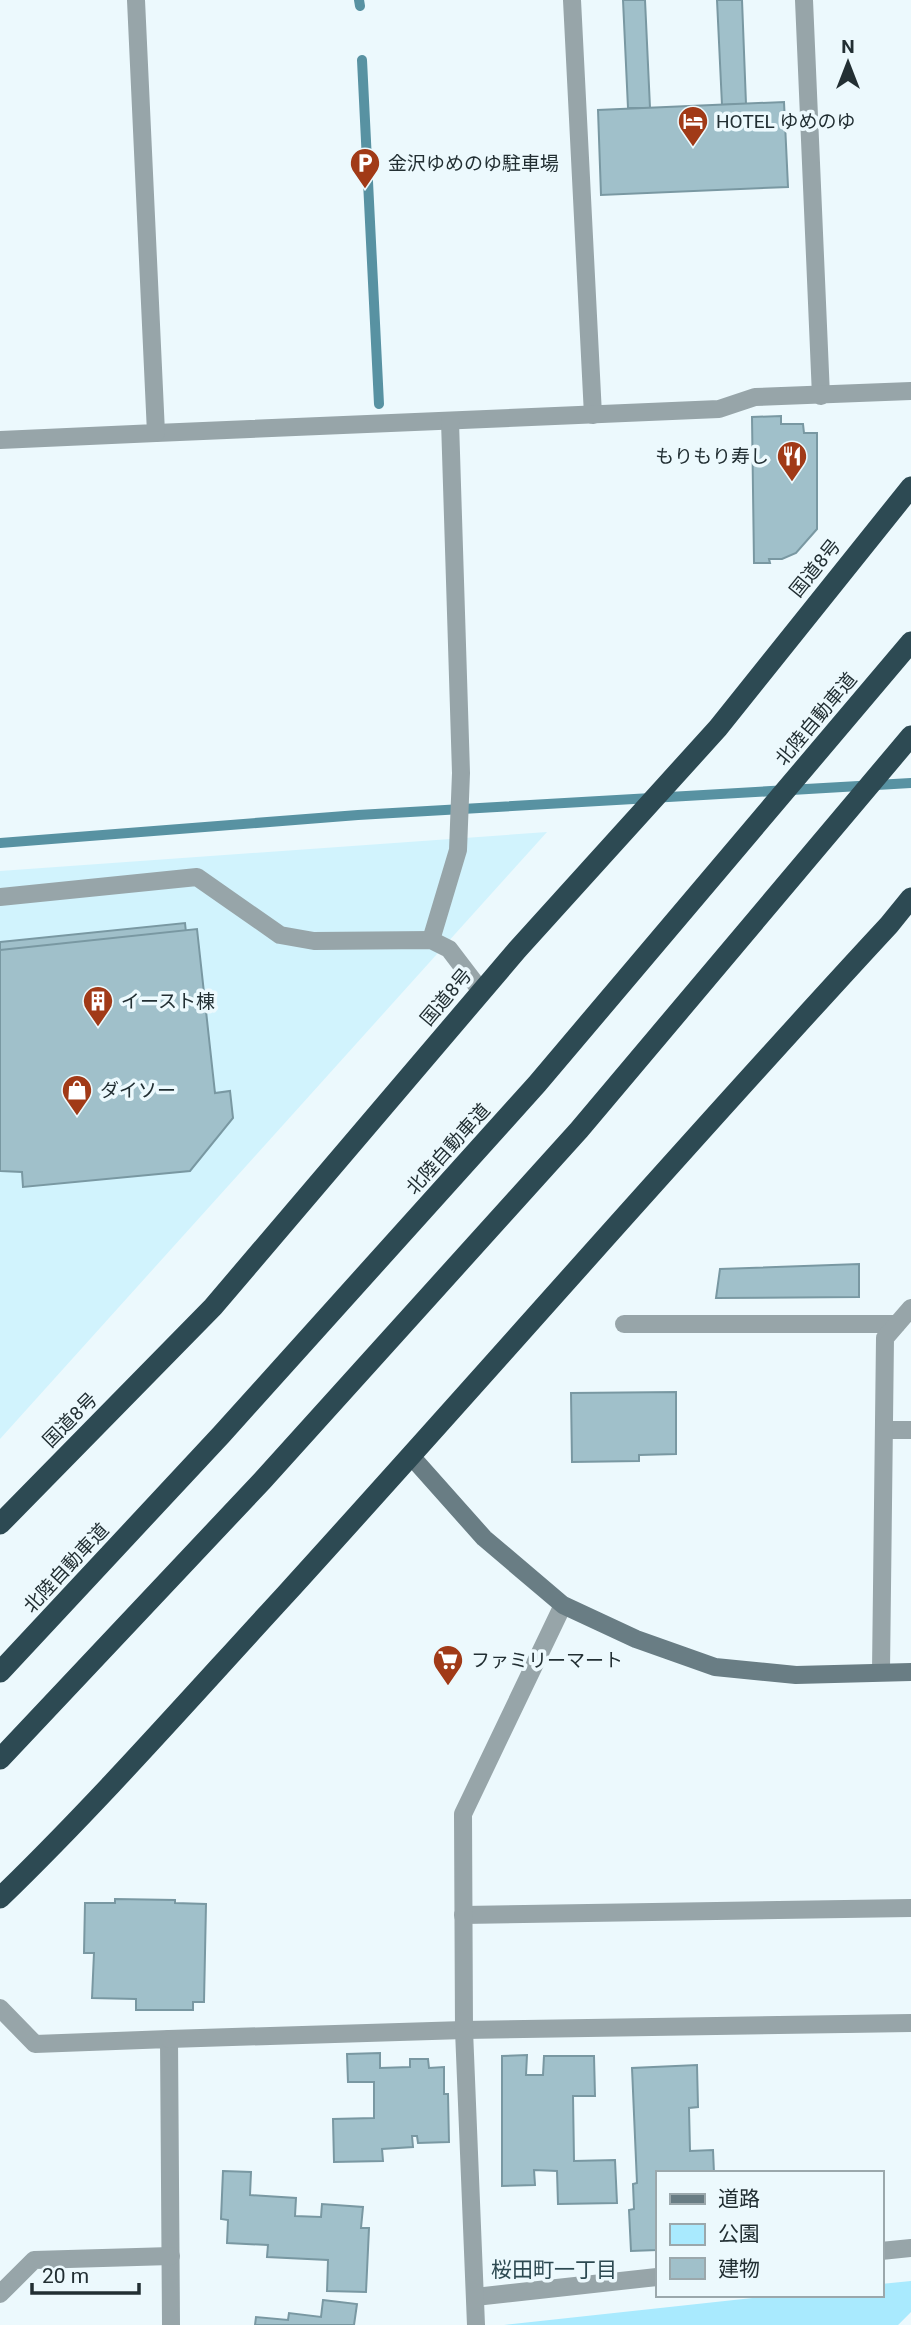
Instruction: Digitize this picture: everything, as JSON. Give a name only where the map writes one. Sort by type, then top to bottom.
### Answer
[{"type":"highway","name":"国道8号","points":[[0,1524],[213,1307],[481,991],[718,727],[911,486]]},
{"type":"highway","name":"北陸自動車道","points":[[0,1671],[221,1434],[537,1084],[911,642]]},
{"type":"highway","points":[[0,1759],[262,1480],[579,1130],[911,736]]},
{"type":"highway","points":[[0,1898],[63,1838],[411,1456],[697,1135],[890,925],[911,898]]},
{"type":"street","points":[[135,0],[156,433]]},
{"type":"street","points":[[572,0],[593,415]]},
{"type":"street","points":[[804,0],[821,396]]},
{"type":"street","points":[[0,440],[719,409],[755,397],[911,391]]},
{"type":"street","points":[[431,940],[458,850],[461,773],[450,421]]},
{"type":"street","points":[[0,897],[197,877],[280,935],[314,941],[431,940],[449,949],[481,991]]},
{"type":"street","points":[[881,1671],[885,1338],[911,1308]]},
{"type":"street","points":[[624,1324],[897,1324]]},
{"type":"street","points":[[884,1430],[911,1430]]},
{"type":"street","points":[[411,1456],[484,1538],[564,1605],[636,1639],[715,1667],[796,1675],[911,1672]]},
{"type":"street","points":[[476,2325],[464,2030],[463,1814],[564,1605]]},
{"type":"street","points":[[463,1915],[911,1908]]},
{"type":"street","points":[[0,2008],[35,2044],[464,2030],[911,2023]]},
{"type":"street","points":[[169,2039],[171,2325]]},
{"type":"street","points":[[883,2252],[911,2248]]},
{"type":"street","points":[[0,2294],[34,2260],[171,2256]]},
{"type":"street","points":[[475,2297],[656,2277]]},
{"type":"shaded area","points":[[547,832],[0,1439],[0,871]]},
{"type":"green space","points":[[911,2281],[911,2312],[898,2325],[504,2325],[761,2297],[883,2297],[883,2284]]},
{"type":"building","points":[[623,0],[645,0],[650,108],[628,108]]},
{"type":"building","points":[[717,0],[742,0],[746,104],[722,105]]},
{"type":"building","points":[[784,102],[788,187],[601,195],[598,110]]},
{"type":"building","points":[[781,416],[781,424],[803,424],[804,433],[817,433],[817,529],[796,553],[782,559],[769,559],[770,563],[754,563],[752,417]]},
{"type":"building","name":"イースト棟","points":[[185,923],[205,1114],[172,1157],[20,1169],[0,1167],[0,942]]},
{"type":"building","name":"イースト棟","points":[[197,929],[215,1093],[230,1091],[233,1118],[190,1171],[23,1187],[22,1172],[0,1171],[0,950]]},
{"type":"building","points":[[859,1264],[859,1297],[716,1298],[720,1269]]},
{"type":"building","points":[[676,1392],[676,1454],[639,1455],[639,1461],[572,1462],[571,1393]]},
{"type":"building","points":[[115,1899],[175,1900],[175,1903],[206,1904],[204,2002],[193,2002],[193,2010],[136,2010],[136,1999],[92,1998],[94,1953],[84,1953],[85,1903],[115,1903]]},
{"type":"building","points":[[380,2053],[380,2068],[410,2067],[410,2059],[428,2059],[429,2068],[444,2067],[444,2094],[448,2094],[449,2142],[418,2143],[417,2136],[412,2136],[413,2147],[382,2149],[383,2161],[334,2162],[333,2119],[374,2118],[374,2082],[348,2082],[347,2054]]},
{"type":"building","points":[[527,2055],[526,2075],[543,2075],[544,2056],[594,2056],[595,2096],[573,2096],[574,2161],[615,2160],[617,2203],[558,2204],[557,2171],[534,2170],[535,2185],[502,2186],[502,2056]]},
{"type":"building","points":[[697,2065],[698,2107],[689,2108],[690,2151],[713,2150],[714,2171],[656,2171],[656,2250],[631,2251],[629,2210],[634,2209],[633,2184],[637,2183],[632,2068]]},
{"type":"building","points":[[223,2171],[251,2172],[250,2195],[296,2198],[295,2216],[321,2217],[322,2204],[363,2207],[361,2228],[369,2228],[366,2292],[327,2291],[328,2260],[267,2257],[268,2245],[227,2243],[228,2220],[221,2219]]},
{"type":"building","points":[[323,2300],[357,2304],[354,2325],[255,2325],[256,2317],[288,2320],[289,2313],[321,2317]]},
{"type":"waterway","points":[[359,0],[360,6]]},
{"type":"waterway","points":[[362,60],[379,404]]},
{"type":"waterway","points":[[0,843],[358,815],[911,783]]},
{"type":"place","name":"HOTEL ゆめのゆ","points":[[693,148]]},
{"type":"place","name":"金沢ゆめのゆ駐車場","points":[[365,190]]},
{"type":"place","name":"もりもり寿し","points":[[792,483]]},
{"type":"place","name":"イースト棟","points":[[98,1028]]},
{"type":"place","name":"ダイソー","points":[[77,1117]]},
{"type":"place","name":"ファミリーマート","points":[[448,1687]]},
{"type":"district","name":"桜田町一丁目","points":[[554,2270]]}]
